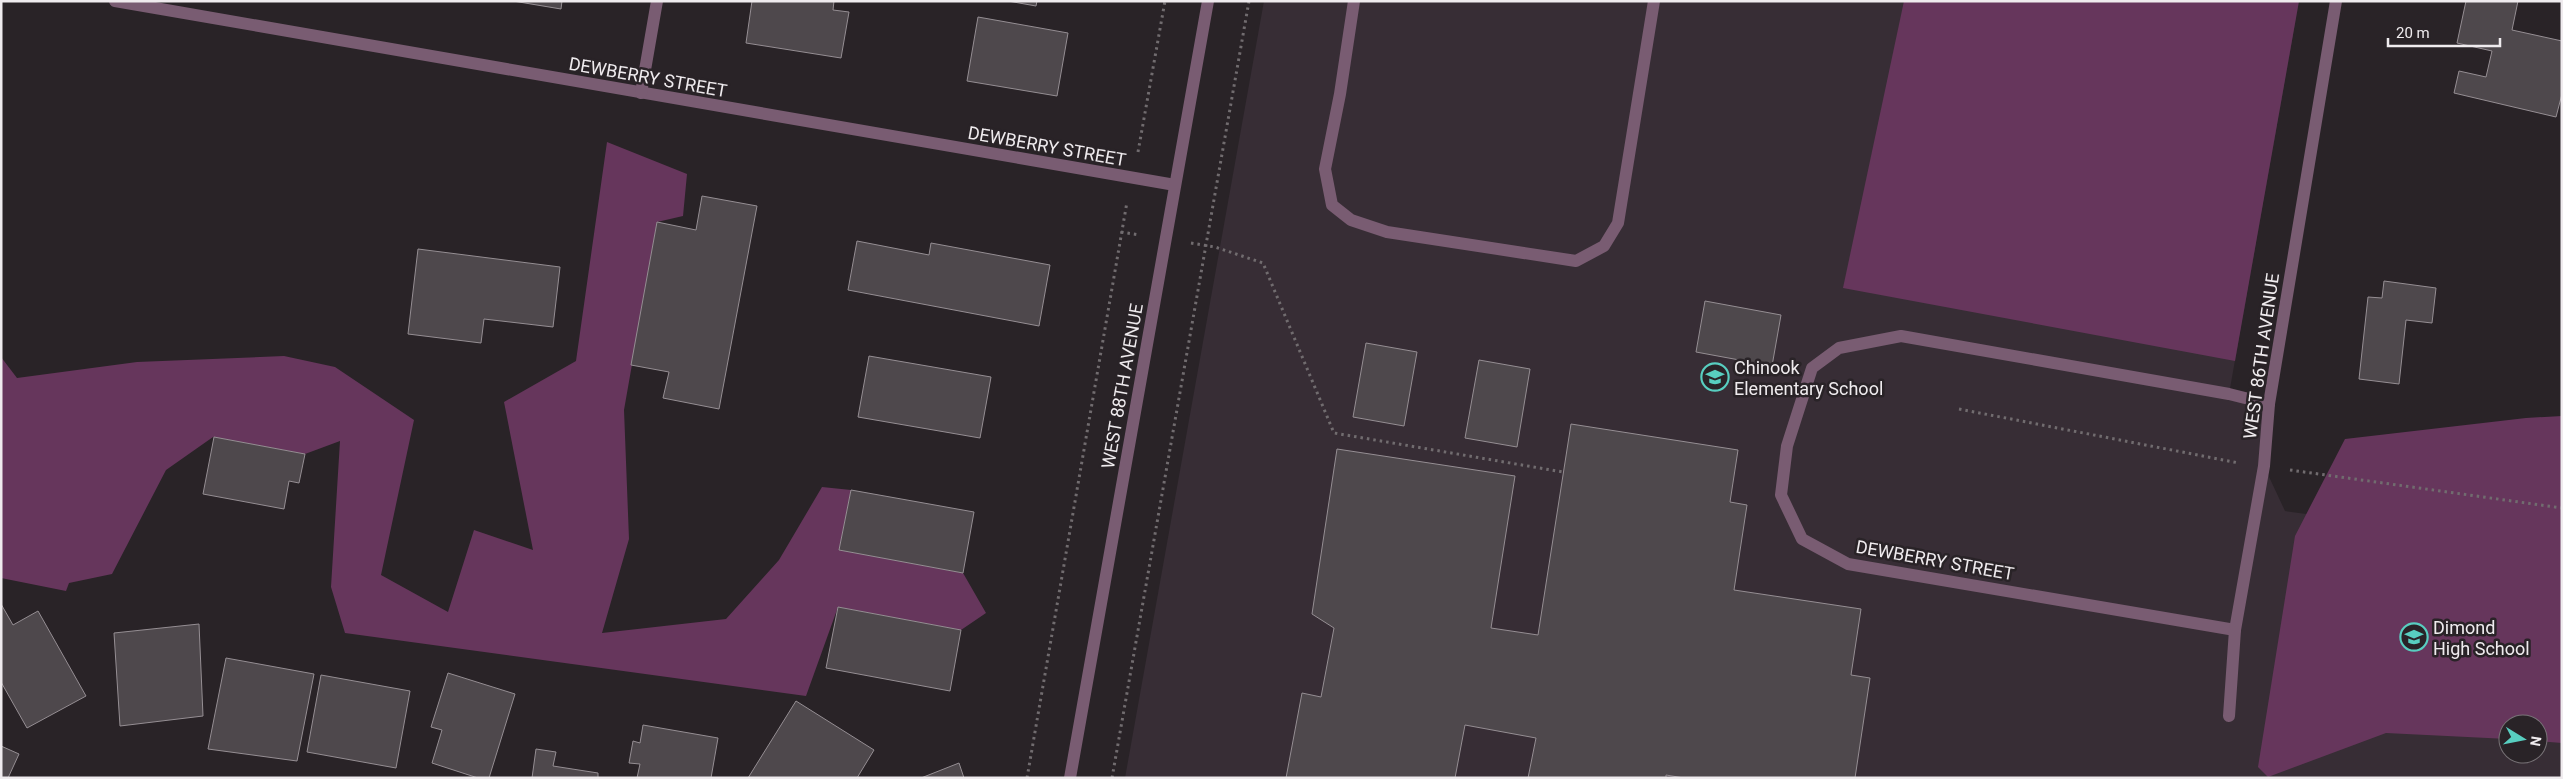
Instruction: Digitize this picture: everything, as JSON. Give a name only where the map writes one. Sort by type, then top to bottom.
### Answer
[{"type":"street","name":"DEWBERRY STREET","points":[[115,1],[1175,186]]},
{"type":"street","points":[[641,93],[657,1]]},
{"type":"street","name":"WEST 88TH AVENUE","points":[[1070,778],[1208,1]]},
{"type":"street","points":[[1354,1],[1340,94],[1325,169],[1332,205],[1351,220],[1387,232],[1576,261],[1604,246],[1618,223],[1654,1]]},
{"type":"street","name":"WEST 86TH AVENUE","points":[[2229,716],[2235,630],[2264,466],[2269,404],[2336,1]]},
{"type":"street","name":"DEWBERRY STREET","points":[[2235,630],[1848,564],[1802,540],[1781,495],[1787,446],[1812,368],[1839,348],[1901,336],[2229,394],[2269,404]]},
{"type":"path","points":[[1027,778],[1121,232],[1165,1]]},
{"type":"path","points":[[1112,778],[1250,1]]},
{"type":"path","points":[[1121,232],[1206,246],[1263,263],[1334,433],[1563,472]]},
{"type":"path","points":[[1959,409],[2235,462]]},
{"type":"path","points":[[2300,472],[2562,508]]},
{"type":"shaded area","name":"Chinook Elementary School","points":[[1264,1],[2299,1],[2229,394],[2269,404],[2264,466],[2285,511],[2562,549],[2562,778],[1125,778]]},
{"type":"shaded area","points":[[1904,1],[2299,1],[2235,361],[1843,288]]},
{"type":"shaded area","points":[[607,142],[687,174],[683,216],[657,222],[624,410],[629,539],[602,633],[726,619],[779,560],[822,487],[851,490],[840,550],[963,573],[986,613],[961,630],[838,607],[806,696],[345,633],[331,587],[340,441],[305,454],[213,437],[166,470],[112,574],[69,583],[66,591],[1,578],[1,357],[17,378],[137,362],[284,356],[335,367],[414,420],[381,575],[448,612],[474,530],[533,550],[504,402],[576,361]]},
{"type":"shaded area","name":"Dimond High School","points":[[2562,416],[2562,743],[2548,742],[2548,714],[2498,714],[2498,739],[2386,733],[2268,777],[2258,767],[2295,536],[2345,439],[2526,418]]},
{"type":"building","points":[[513,1],[562,1],[561,9]]},
{"type":"building","points":[[752,1],[834,1],[833,10],[849,12],[841,58],[746,43]]},
{"type":"building","points":[[1008,1],[1037,1],[1036,6]]},
{"type":"building","points":[[2466,1],[2518,1],[2512,30],[2562,41],[2562,94],[2556,117],[2454,93],[2459,71],[2486,77],[2492,51],[2457,43]]},
{"type":"building","points":[[978,17],[1068,33],[1057,96],[967,81]]},
{"type":"building","points":[[702,196],[757,206],[719,409],[663,398],[669,372],[631,365],[657,222],[696,230]]},
{"type":"building","points":[[857,241],[929,255],[931,243],[1050,265],[1039,326],[848,290]]},
{"type":"building","points":[[418,249],[560,267],[553,327],[484,319],[481,343],[408,334]]},
{"type":"building","points":[[2384,281],[2436,288],[2432,323],[2406,320],[2399,384],[2359,379],[2368,297],[2382,298]]},
{"type":"building","points":[[1705,301],[1781,315],[1772,366],[1696,352]]},
{"type":"building","points":[[1366,343],[1417,352],[1404,426],[1353,417]]},
{"type":"building","points":[[869,356],[991,377],[980,438],[858,417]]},
{"type":"building","points":[[1479,360],[1530,369],[1517,447],[1465,438]]},
{"type":"building","points":[[1571,424],[1738,450],[1730,502],[1747,505],[1734,590],[1861,609],[1851,675],[1870,678],[1855,778],[1684,778],[1666,775],[1666,778],[1528,778],[1536,738],[1465,725],[1455,778],[1286,778],[1302,693],[1321,697],[1334,628],[1312,614],[1337,449],[1515,476],[1491,628],[1538,635]]},
{"type":"building","points":[[214,437],[305,454],[299,483],[289,481],[284,509],[203,494]]},
{"type":"building","points":[[851,490],[974,512],[963,573],[839,550]]},
{"type":"building","points":[[1,604],[13,625],[38,611],[86,696],[27,728],[1,682]]},
{"type":"building","points":[[838,607],[961,630],[950,691],[826,668]]},
{"type":"building","points":[[199,624],[203,716],[120,726],[114,633]]},
{"type":"building","points":[[226,658],[314,674],[297,761],[208,749]]},
{"type":"building","points":[[448,673],[515,694],[489,778],[478,778],[432,763],[442,730],[431,727]]},
{"type":"building","points":[[321,675],[410,691],[396,768],[307,752]]},
{"type":"building","points":[[796,701],[874,750],[857,778],[748,778]]},
{"type":"building","points":[[643,725],[718,738],[711,778],[637,778],[640,764],[629,763],[633,741],[640,743]]},
{"type":"building","points":[[1,746],[19,754],[8,778],[1,778]]},
{"type":"building","points":[[536,749],[556,752],[553,766],[598,773],[598,778],[532,778]]},
{"type":"building","points":[[959,763],[964,778],[921,778]]},
{"type":"place","name":"Chinook Elementary School","points":[[1715,377]]},
{"type":"place","name":"Dimond High School","points":[[2414,637]]}]
